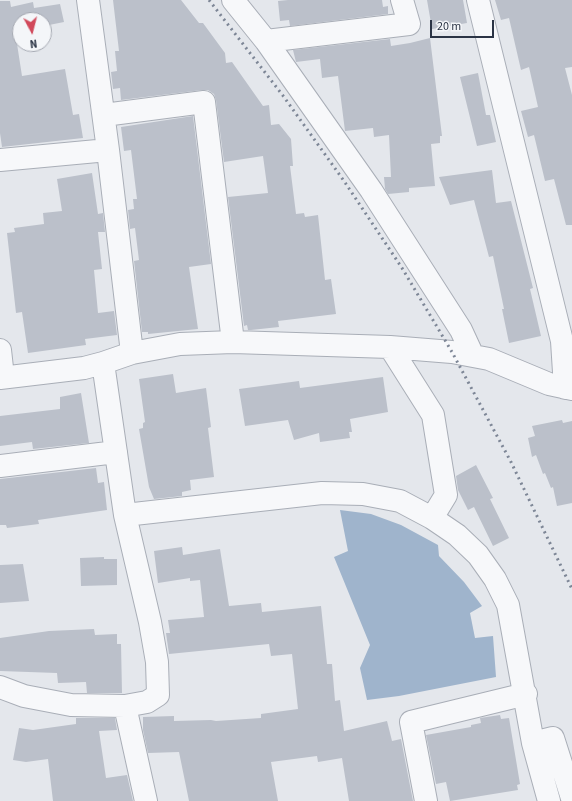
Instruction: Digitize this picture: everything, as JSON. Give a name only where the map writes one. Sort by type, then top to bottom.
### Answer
[{"type":"street","points":[[88,0],[104,115],[132,353]]},
{"type":"street","points":[[233,0],[266,41],[372,190],[461,330],[473,356]]},
{"type":"street","points":[[266,41],[409,24],[402,0]]},
{"type":"street","points":[[0,350],[2,378],[84,368],[132,353],[180,344],[233,342],[390,347],[452,352],[489,359],[549,384],[569,389],[562,341],[478,0]]},
{"type":"street","points":[[104,115],[204,102],[233,342]]},
{"type":"street","points":[[0,160],[108,150]]},
{"type":"street","points":[[390,347],[432,414],[446,495],[432,518]]},
{"type":"street","points":[[0,687],[24,696],[71,705],[125,706],[147,702],[158,695],[157,662],[150,622],[125,515],[103,363]]},
{"type":"street","points":[[0,466],[116,452]]},
{"type":"street","points":[[125,515],[322,493],[363,494],[400,501],[432,518],[457,535],[478,555],[495,579],[508,605],[526,694],[533,743],[549,801]]},
{"type":"street","points":[[426,801],[411,722],[526,694]]},
{"type":"street","points":[[125,706],[146,801]]},
{"type":"street","points":[[533,743],[553,738],[572,798]]},
{"type":"water","points":[[340,510],[371,514],[401,525],[438,545],[439,556],[464,582],[482,606],[470,613],[475,638],[493,636],[496,677],[399,696],[367,700],[360,668],[370,645],[334,557],[348,551]]},
{"type":"building","points":[[113,0],[181,0],[199,23],[203,23],[225,53],[226,63],[232,62],[263,106],[269,105],[271,125],[279,124],[291,139],[293,166],[290,166],[296,214],[304,213],[305,217],[318,215],[325,280],[331,279],[336,314],[278,321],[279,327],[248,330],[247,325],[244,326],[228,197],[268,193],[263,156],[224,162],[216,100],[214,94],[208,90],[121,100],[120,88],[113,89],[111,72],[117,71],[115,51],[119,51]]},
{"type":"building","points":[[382,0],[383,7],[388,6],[388,14],[290,26],[289,20],[280,21],[278,1]]},
{"type":"building","points":[[427,0],[463,0],[467,23],[432,29]]},
{"type":"building","points":[[495,0],[572,0],[572,67],[565,68],[572,95],[572,225],[566,225],[554,179],[545,181],[534,135],[528,137],[521,111],[538,107],[529,67],[521,70],[509,18],[501,20]]},
{"type":"building","points":[[0,1],[10,1],[11,7],[33,2],[34,8],[60,4],[64,22],[52,24],[52,12],[12,12],[12,52],[18,52],[22,76],[65,69],[73,115],[79,114],[83,138],[2,147],[0,133]]},
{"type":"building","points":[[430,38],[442,136],[440,136],[440,143],[431,144],[435,186],[409,188],[409,192],[388,194],[385,189],[384,177],[391,177],[389,135],[374,137],[373,128],[345,131],[338,76],[322,78],[320,59],[296,62],[293,50],[390,39],[391,46]]},
{"type":"building","points":[[478,73],[486,115],[490,115],[496,142],[477,146],[460,77]]},
{"type":"building","points":[[193,116],[211,264],[189,267],[198,329],[148,334],[148,332],[142,332],[134,261],[139,260],[135,228],[130,229],[128,210],[134,209],[133,199],[137,199],[131,150],[124,151],[121,127]]},
{"type":"building","points":[[492,170],[496,203],[511,201],[533,288],[530,289],[541,336],[509,343],[502,309],[504,309],[493,256],[489,257],[474,200],[450,205],[439,177]]},
{"type":"building","points":[[92,173],[98,214],[103,213],[105,232],[98,232],[102,269],[94,270],[98,313],[114,311],[117,335],[85,339],[86,345],[28,353],[22,312],[16,313],[7,233],[15,232],[14,228],[44,224],[43,213],[62,211],[57,179]]},
{"type":"building","points":[[173,374],[176,393],[206,388],[211,427],[208,428],[214,477],[190,480],[191,490],[182,492],[182,496],[154,499],[149,487],[139,429],[143,428],[143,423],[145,422],[139,379]]},
{"type":"building","points":[[383,377],[388,412],[350,419],[352,432],[349,432],[350,438],[320,442],[319,433],[294,440],[288,420],[245,426],[239,389],[299,381],[300,388]]},
{"type":"building","points":[[81,393],[89,443],[33,449],[32,442],[0,446],[0,416],[60,409],[60,397]]},
{"type":"building","points":[[562,420],[563,423],[572,421],[572,503],[557,506],[553,487],[551,488],[545,473],[543,474],[536,455],[532,457],[528,438],[535,436],[532,426]]},
{"type":"building","points":[[476,465],[493,498],[490,499],[509,538],[493,546],[474,507],[468,510],[458,490],[456,476]]},
{"type":"building","points":[[96,468],[98,483],[104,482],[107,510],[38,520],[39,524],[7,528],[6,525],[0,525],[0,479]]},
{"type":"building","points":[[182,547],[183,555],[220,549],[229,606],[261,603],[262,612],[321,606],[327,664],[332,664],[335,701],[340,700],[344,731],[387,721],[392,741],[401,739],[413,801],[349,801],[342,758],[318,762],[317,756],[271,762],[278,801],[189,801],[179,752],[148,753],[143,730],[143,717],[174,716],[174,721],[216,721],[261,718],[261,714],[298,709],[292,654],[271,656],[269,644],[169,654],[166,633],[170,633],[168,620],[204,617],[200,580],[190,581],[190,578],[158,583],[154,551]]},
{"type":"building","points":[[104,557],[104,559],[117,559],[117,585],[81,586],[80,558]]},
{"type":"building","points":[[23,564],[29,601],[0,603],[0,565]]},
{"type":"building","points":[[94,629],[95,635],[117,634],[117,644],[121,644],[122,693],[87,693],[86,682],[58,683],[57,673],[0,671],[0,638],[49,631]]},
{"type":"building","points":[[500,715],[501,719],[509,718],[520,784],[517,785],[518,790],[450,801],[446,782],[436,784],[426,735],[471,727],[471,725],[481,723],[480,718]]},
{"type":"building","points":[[76,718],[115,718],[117,730],[99,731],[106,778],[127,775],[133,801],[53,801],[48,759],[26,762],[13,760],[19,728],[33,730],[76,724]]},
{"type":"railway","points":[[209,0],[284,97],[344,181],[402,268],[452,352],[511,462],[572,589]]}]
